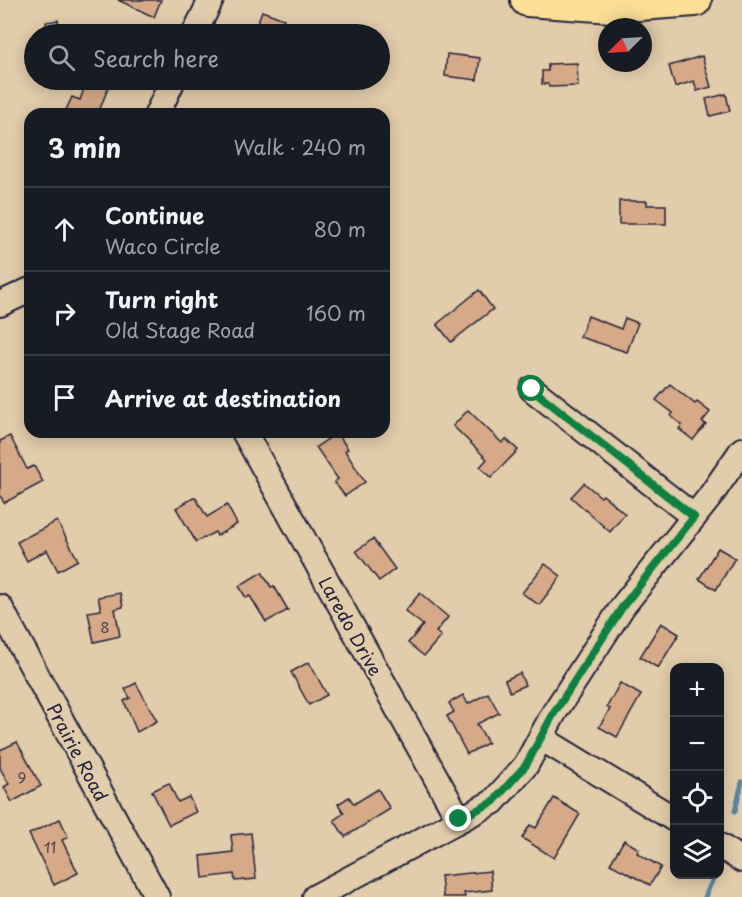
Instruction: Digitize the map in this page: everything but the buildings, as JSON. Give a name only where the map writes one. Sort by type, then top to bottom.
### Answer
[{"type":"main road","points":[[527,0],[612,6],[695,0]]},
{"type":"street","points":[[199,24],[211,0]]},
{"type":"street","points":[[160,108],[168,90]]},
{"type":"street","points":[[0,304],[24,293]]},
{"type":"street","points":[[532,389],[694,517]]},
{"type":"street","name":"Laredo Drive","points":[[247,438],[459,819]]},
{"type":"street","points":[[315,897],[493,802],[526,765],[554,713],[623,606],[694,517],[742,450]]},
{"type":"street","name":"Prairie Road","points":[[0,607],[157,897]]},
{"type":"street","points":[[541,738],[670,816]]},
{"type":"street","points":[[724,849],[742,860]]},
{"type":"waterway","points":[[735,811],[742,782]]},
{"type":"waterway","points":[[705,897],[713,879]]},
{"type":"route","points":[[459,819],[493,802],[526,765],[554,713],[623,606],[694,517],[532,389]]}]
